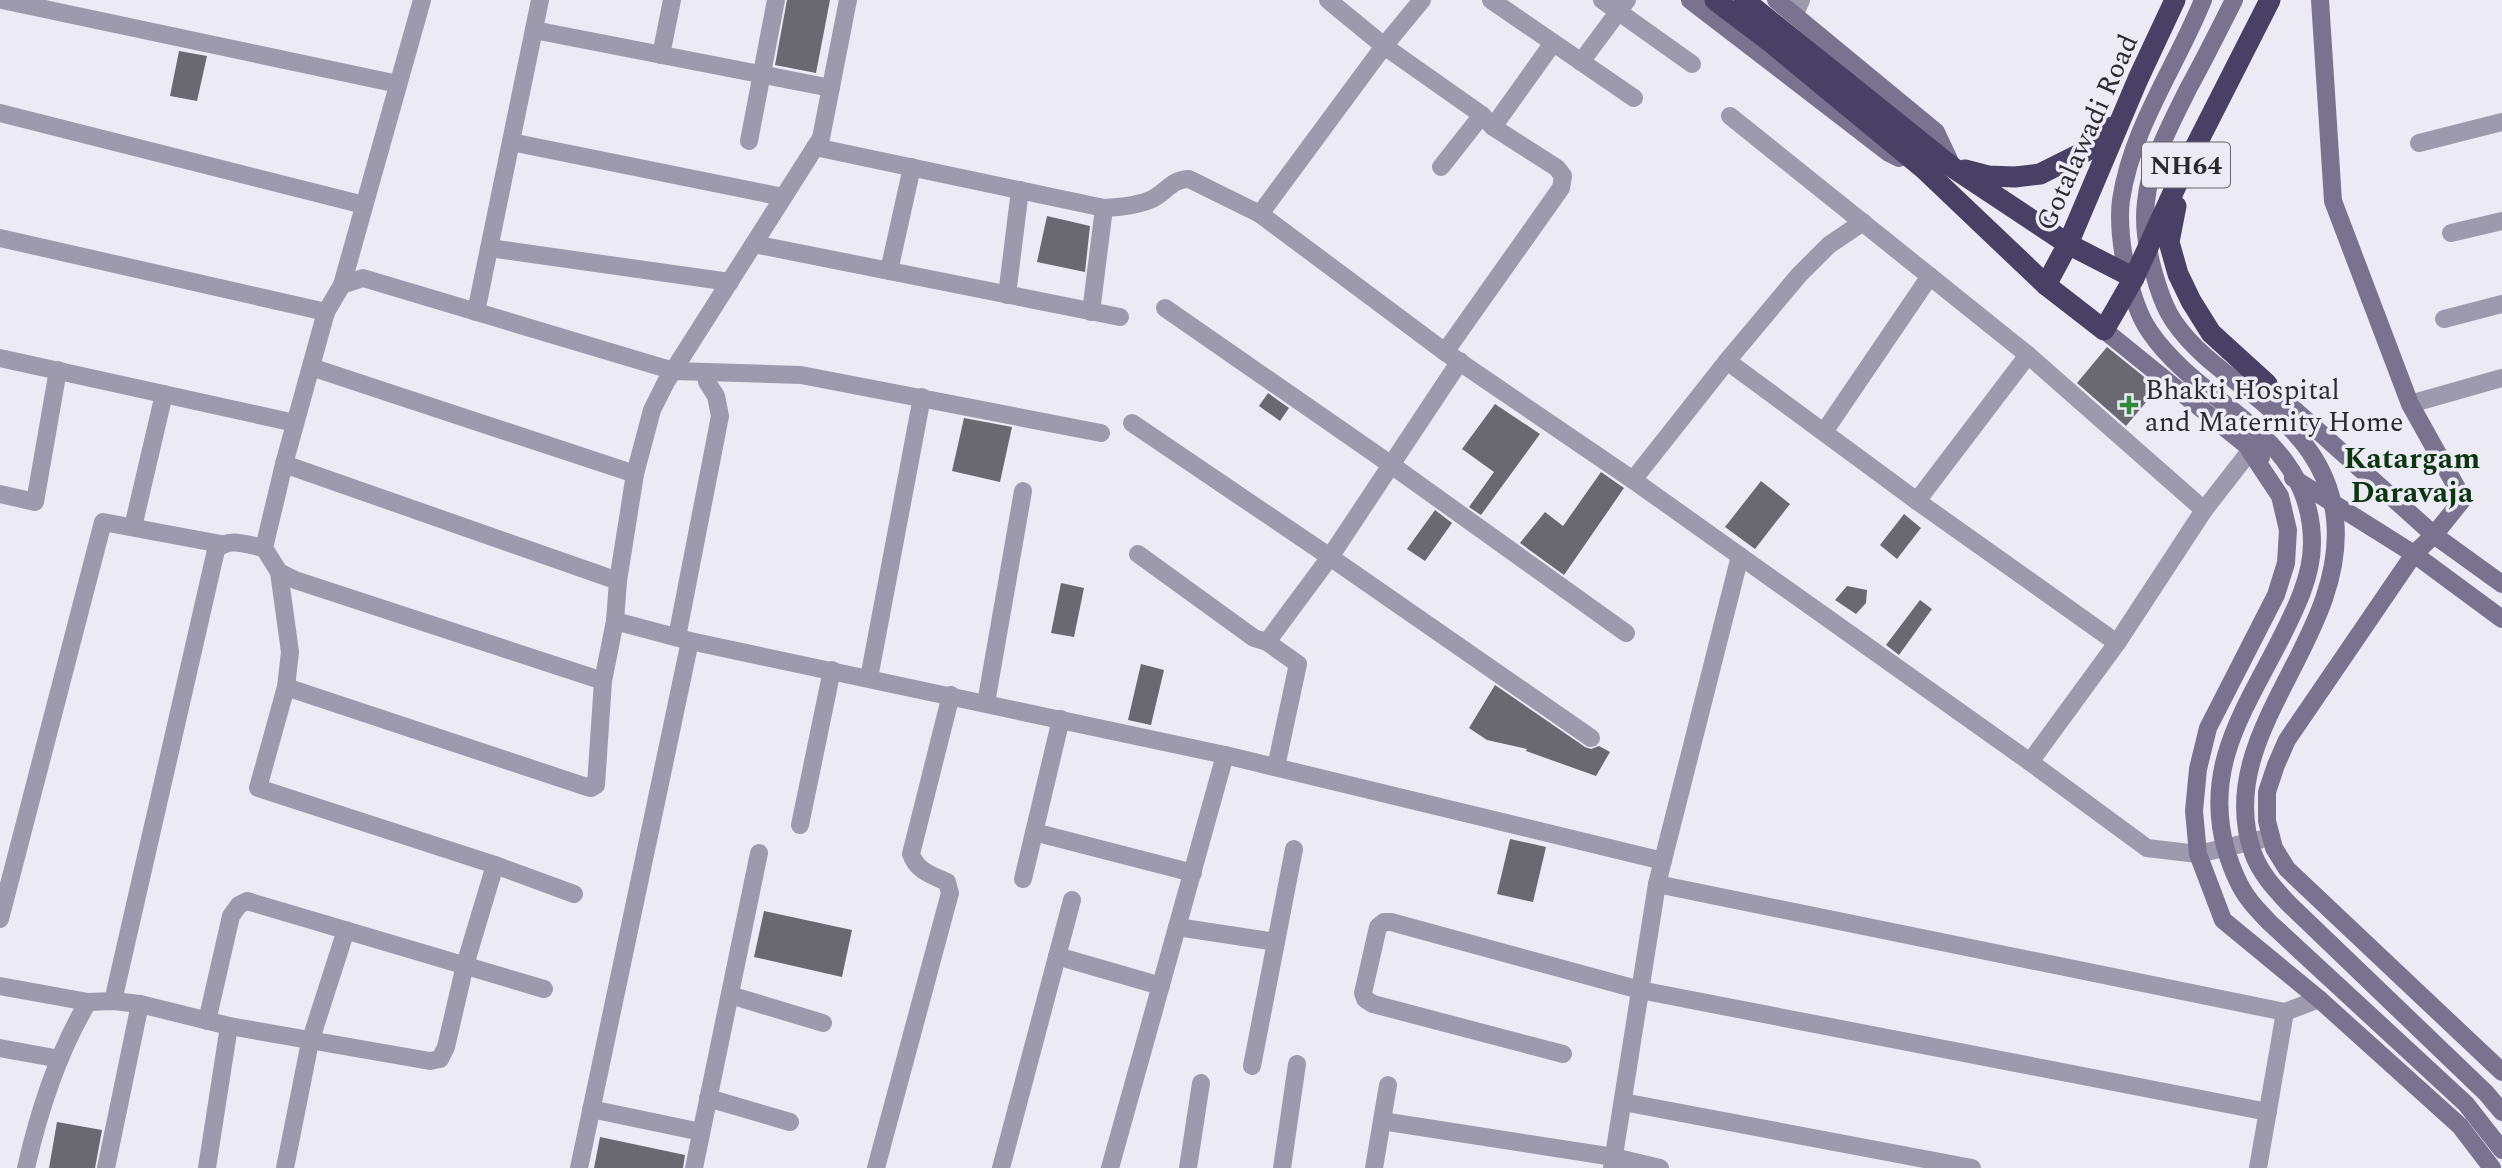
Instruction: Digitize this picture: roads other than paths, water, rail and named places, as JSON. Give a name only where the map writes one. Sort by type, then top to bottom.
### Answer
[{"type":"highway","points":[[1715,0],[1768,40],[1924,169],[2046,285],[2104,330]]},
{"type":"highway","points":[[1744,0],[1952,167],[2068,244],[2134,278]]},
{"type":"highway","name":"Gotalawadi Road","points":[[2046,285],[2068,244],[2138,79],[2175,0]]},
{"type":"highway","name":"NH64","points":[[2104,330],[2134,278],[2182,173],[2270,0]]},
{"type":"highway","points":[[1952,167],[1988,176],[2015,177],[2040,174],[2069,161],[2094,147],[2116,123],[2138,79]]},
{"type":"highway","points":[[2182,173],[2169,242],[2178,274],[2211,333],[2267,384]]},
{"type":"main road","points":[[1690,0],[1889,153],[1924,169]]},
{"type":"main road","points":[[1776,0],[1798,7],[1936,132],[1952,167]]},
{"type":"main road","points":[[2203,0],[2146,118],[2129,161],[2121,203],[2122,251],[2133,296],[2150,331],[2178,363],[2273,445],[2289,465],[2300,487],[2309,518],[2312,544],[2298,603],[2241,716],[2226,752],[2218,790],[2220,828],[2230,863],[2247,897],[2269,922],[2466,1104],[2502,1150]]},
{"type":"main road","points":[[2234,0],[2169,127],[2153,164],[2145,204],[2146,241],[2158,288],[2174,323],[2196,348],[2291,426],[2311,451],[2325,480],[2334,516],[2335,548],[2330,582],[2323,604],[2262,729],[2252,759],[2245,791],[2246,824],[2253,854],[2269,881],[2289,904],[2486,1093],[2502,1112]]},
{"type":"main road","points":[[2320,0],[2333,201],[2410,404],[2463,499],[2434,535],[2414,554],[2287,740],[2267,792],[2267,821],[2274,848],[2287,869],[2306,890],[2502,1072]]},
{"type":"main road","points":[[2134,278],[2267,384],[2434,535],[2502,583]]},
{"type":"main road","points":[[2104,330],[2250,451],[2414,554],[2502,619]]},
{"type":"main road","points":[[2250,451],[2280,496],[2288,530],[2286,563],[2276,594],[2208,728],[2198,769],[2194,811],[2198,854],[2223,920],[2319,999],[2460,1126],[2492,1168]]},
{"type":"street","points":[[2,0],[398,84]]},
{"type":"street","points":[[422,0],[342,285],[326,312],[310,367],[264,548],[279,572],[290,652],[286,687],[258,788],[495,865],[574,894]]},
{"type":"street","points":[[476,312],[540,0]]},
{"type":"street","points":[[661,55],[672,0]]},
{"type":"street","points":[[749,141],[776,0]]},
{"type":"street","points":[[286,687],[591,788],[596,785],[603,681],[615,621],[618,581],[635,474],[653,410],[674,371],[821,138],[848,0]]},
{"type":"street","points":[[1267,642],[1331,557],[1391,464],[1453,356],[1561,188],[1563,176],[1557,168],[1384,46],[1328,0]]},
{"type":"street","points":[[1260,214],[1384,46],[1422,0]]},
{"type":"street","points":[[1491,0],[1634,98]]},
{"type":"street","points":[[1602,0],[1623,6],[1692,64]]},
{"type":"street","points":[[1581,62],[1623,6]]},
{"type":"street","points":[[534,30],[831,88]]},
{"type":"street","points":[[1441,167],[1487,121],[1553,43]]},
{"type":"street","points":[[0,113],[365,205]]},
{"type":"street","points":[[1730,116],[2028,355],[2204,510]]},
{"type":"street","points":[[2419,143],[2502,122]]},
{"type":"street","points":[[511,142],[783,197]]},
{"type":"street","points":[[816,147],[1104,208],[1151,200],[1180,179],[1189,179],[1260,214],[1453,356],[1633,480],[2147,848],[2198,854],[2271,836]]},
{"type":"street","points":[[889,271],[912,167]]},
{"type":"street","points":[[1007,295],[1020,190]]},
{"type":"street","points":[[1091,312],[1104,208]]},
{"type":"street","points":[[2451,233],[2502,221]]},
{"type":"street","points":[[1633,480],[1727,360],[1799,275],[1829,245],[1863,222]]},
{"type":"street","points":[[0,239],[326,312]]},
{"type":"street","points":[[754,244],[1120,317]]},
{"type":"street","points":[[489,248],[730,282]]},
{"type":"street","points":[[1824,432],[1930,276]]},
{"type":"street","points":[[342,285],[363,278],[674,371],[801,374],[1101,433]]},
{"type":"street","points":[[2444,319],[2502,304]]},
{"type":"street","points":[[1165,308],[1391,464],[1626,633]]},
{"type":"street","points":[[1917,501],[2028,355]]},
{"type":"street","points":[[0,358],[295,423]]},
{"type":"street","points":[[1727,360],[1917,501],[2117,643]]},
{"type":"street","points":[[310,367],[635,474]]},
{"type":"street","points":[[0,494],[35,502],[58,370]]},
{"type":"street","points":[[579,1168],[683,639],[720,416],[716,396],[707,382],[705,372]]},
{"type":"street","points":[[2410,404],[2502,378]]},
{"type":"street","points":[[133,527],[164,394]]},
{"type":"street","points":[[869,678],[922,397]]},
{"type":"street","points":[[1132,423],[1331,557],[1591,738]]},
{"type":"street","points":[[2030,762],[2117,643],[2204,510],[2250,451]]},
{"type":"street","points":[[284,464],[618,581]]},
{"type":"street","points":[[986,703],[1023,491]]},
{"type":"street","points":[[0,919],[103,522],[221,544],[230,542],[264,548]]},
{"type":"street","points":[[113,1001],[216,550],[221,544]]},
{"type":"street","points":[[1138,554],[1254,638],[1267,642],[1298,664],[1276,767]]},
{"type":"street","points":[[1613,1162],[1657,884],[1740,556]]},
{"type":"street","points":[[279,572],[295,580],[603,681]]},
{"type":"street","points":[[615,621],[683,639],[1225,755],[1663,861]]},
{"type":"street","points":[[800,825],[832,670]]},
{"type":"street","points":[[876,1168],[950,894],[947,882],[914,864],[911,854],[951,695]]},
{"type":"street","points":[[1023,879],[1060,719]]},
{"type":"street","points":[[1110,1168],[1225,755]]},
{"type":"street","points":[[1034,832],[1193,873]]},
{"type":"street","points":[[1252,1066],[1294,849]]},
{"type":"street","points":[[694,1168],[759,853]]},
{"type":"street","points":[[0,986],[88,1002],[140,1004],[206,1021],[310,1042],[430,1061],[440,1059],[446,1047],[465,965],[495,865]]},
{"type":"street","points":[[1657,884],[2285,1012],[2319,999]]},
{"type":"street","points":[[1001,1168],[1072,900]]},
{"type":"street","points":[[206,1021],[232,916],[239,905],[247,901],[544,989]]},
{"type":"street","points":[[1563,1054],[1373,1004],[1365,999],[1363,993],[1378,927],[1384,922],[1391,922],[1640,990],[2268,1112]]},
{"type":"street","points":[[1177,927],[1276,942]]},
{"type":"street","points":[[285,1168],[310,1042],[346,930]]},
{"type":"street","points":[[1057,956],[1161,986]]},
{"type":"street","points":[[730,995],[823,1023]]},
{"type":"street","points":[[26,1168],[60,1059],[88,1002]]},
{"type":"street","points":[[106,1168],[140,1004]]},
{"type":"street","points":[[2258,1168],[2285,1012]]},
{"type":"street","points":[[207,1168],[229,1026]]},
{"type":"street","points":[[0,1048],[60,1059]]},
{"type":"street","points":[[1282,1168],[1297,1064]]},
{"type":"street","points":[[1188,1168],[1201,1083]]},
{"type":"street","points":[[1374,1168],[1388,1085]]},
{"type":"street","points":[[708,1098],[790,1122]]},
{"type":"street","points":[[1623,1102],[1972,1168]]},
{"type":"street","points":[[591,1109],[702,1132]]},
{"type":"street","points":[[1382,1121],[1660,1168]]},
{"type":"place","name":"Bhakti Hospital and Maternity Home","points":[[2129,405]]},
{"type":"district","name":"Katargam Daravaja","points":[[2412,475]]}]
